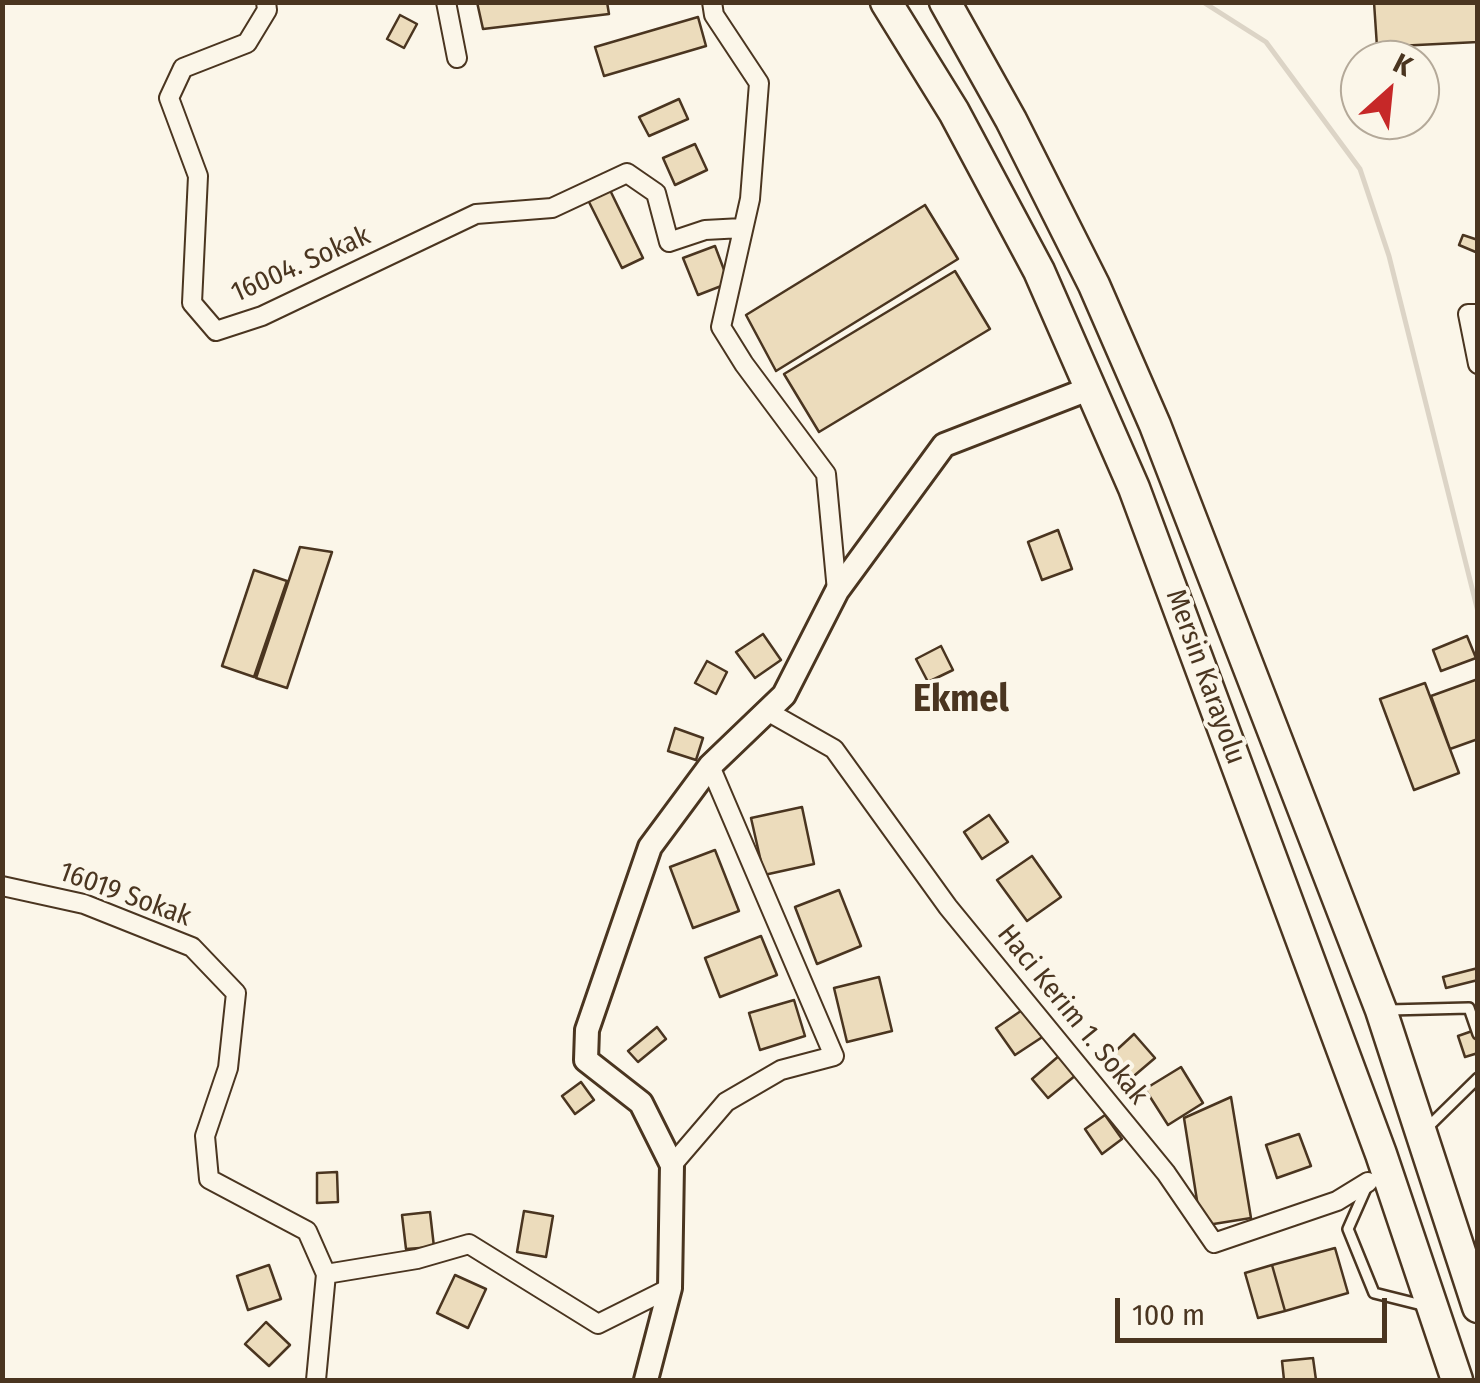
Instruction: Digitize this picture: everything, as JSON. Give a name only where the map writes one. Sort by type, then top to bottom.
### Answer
[{"type":"highway","name":"Mersin Karayolu","points":[[886,2],[954,112],[1039,272],[1134,488],[1381,1154],[1457,1380]]},
{"type":"highway","name":"Mersin Karayolu","points":[[946,2],[1094,285],[1155,424],[1381,1010],[1478,1307]]},
{"type":"street","name":"16004. Sokak","points":[[266,2],[267,10],[247,43],[184,68],[168,98],[198,176],[192,302],[216,331],[262,316],[476,214],[552,208],[627,173],[656,193],[669,242],[705,230],[742,228]]},
{"type":"street","points":[[446,2],[457,58]]},
{"type":"street","points":[[712,2],[714,15],[760,83],[750,199],[721,327],[826,474],[837,591]]},
{"type":"street","points":[[1473,314],[1478,364]]},
{"type":"street","points":[[646,1380],[670,1288],[672,1165],[642,1102],[586,1060],[587,1030],[650,848],[710,766],[784,695],[837,591],[944,444],[1091,388]]},
{"type":"street","name":"Haci Kerim 1. Sokak","points":[[768,711],[834,749],[948,907],[1166,1174],[1214,1242],[1337,1202],[1368,1182]]},
{"type":"street","points":[[672,1165],[726,1102],[781,1070],[834,1056],[710,766]]},
{"type":"street","name":"16019 Sokak","points":[[2,886],[84,904],[192,947],[236,993],[228,1068],[205,1136],[209,1179],[307,1231],[326,1274]]},
{"type":"street","points":[[316,1380],[326,1274],[417,1259],[469,1244],[598,1324],[670,1288]]},
{"type":"lane","points":[[1381,1010],[1469,1008],[1478,1034]]},
{"type":"lane","points":[[1422,1132],[1478,1078]]},
{"type":"lane","points":[[1381,1154],[1348,1229],[1374,1293],[1434,1308]]},
{"type":"building","points":[[477,2],[607,2],[609,14],[483,29]]},
{"type":"building","points":[[1374,2],[1478,2],[1478,42],[1377,40]]},
{"type":"building","points":[[400,15],[417,24],[404,48],[387,39]]},
{"type":"building","points":[[698,17],[706,46],[604,76],[595,47]]},
{"type":"building","points":[[679,99],[688,119],[649,136],[639,117]]},
{"type":"building","points":[[695,144],[707,170],[675,185],[663,158]]},
{"type":"building","points":[[608,186],[643,258],[622,268],[586,196]]},
{"type":"building","points":[[925,205],[958,259],[776,371],[746,315]]},
{"type":"building","points":[[1463,235],[1478,240],[1478,253],[1459,245]]},
{"type":"building","points":[[715,246],[729,283],[698,295],[683,258]]},
{"type":"building","points":[[955,271],[990,329],[819,432],[784,374]]},
{"type":"building","points":[[1058,530],[1072,569],[1042,580],[1028,542]]},
{"type":"building","points":[[300,547],[332,552],[287,688],[256,678]]},
{"type":"building","points":[[254,570],[287,581],[254,677],[222,666]]},
{"type":"building","points":[[763,634],[781,660],[755,678],[736,652]]},
{"type":"building","points":[[1467,636],[1476,658],[1441,671],[1433,650]]},
{"type":"building","points":[[941,646],[953,670],[928,682],[916,659]]},
{"type":"building","points":[[707,661],[727,672],[716,694],[695,683]]},
{"type":"building","points":[[1478,679],[1478,739],[1450,749],[1431,696]]},
{"type":"building","points":[[1425,683],[1459,773],[1414,790],[1380,699]]},
{"type":"building","points":[[675,728],[703,738],[696,760],[668,751]]},
{"type":"building","points":[[802,807],[814,864],[764,875],[751,818]]},
{"type":"building","points":[[989,815],[1008,842],[982,859],[964,832]]},
{"type":"building","points":[[715,850],[739,911],[693,928],[670,867]]},
{"type":"building","points":[[1032,856],[1061,897],[1027,921],[997,880]]},
{"type":"building","points":[[839,890],[861,946],[817,964],[795,907]]},
{"type":"building","points":[[761,936],[777,975],[720,997],[705,958]]},
{"type":"building","points":[[1478,968],[1478,980],[1446,988],[1443,977]]},
{"type":"building","points":[[879,977],[892,1031],[847,1042],[834,988]]},
{"type":"building","points":[[794,1000],[805,1036],[760,1050],[749,1013]]},
{"type":"building","points":[[1031,1004],[1050,1032],[1015,1055],[996,1028]]},
{"type":"building","points":[[657,1027],[666,1039],[638,1062],[628,1051]]},
{"type":"building","points":[[1478,1029],[1478,1053],[1465,1057],[1458,1036]]},
{"type":"building","points":[[1134,1034],[1155,1058],[1128,1081],[1108,1058]]},
{"type":"building","points":[[1060,1055],[1076,1075],[1048,1098],[1032,1079]]},
{"type":"building","points":[[1181,1067],[1203,1103],[1168,1125],[1145,1089]]},
{"type":"building","points":[[581,1082],[594,1100],[575,1114],[562,1096]]},
{"type":"building","points":[[1231,1097],[1251,1218],[1201,1226],[1184,1118]]},
{"type":"building","points":[[1105,1115],[1122,1139],[1102,1154],[1085,1129]]},
{"type":"building","points":[[1299,1134],[1311,1166],[1277,1178],[1266,1145]]},
{"type":"building","points":[[337,1172],[338,1202],[317,1203],[317,1173]]},
{"type":"building","points":[[524,1211],[553,1216],[546,1257],[517,1252]]},
{"type":"building","points":[[430,1212],[434,1247],[406,1249],[402,1215]]},
{"type":"building","points":[[1335,1248],[1348,1293],[1285,1311],[1272,1265]]},
{"type":"building","points":[[269,1265],[281,1299],[248,1310],[237,1276]]},
{"type":"building","points":[[1272,1265],[1285,1311],[1258,1318],[1245,1273]]},
{"type":"building","points":[[455,1275],[486,1289],[468,1328],[437,1313]]},
{"type":"building","points":[[266,1322],[290,1345],[269,1366],[245,1344]]},
{"type":"building","points":[[1313,1358],[1316,1380],[1284,1380],[1282,1361]]},
{"type":"waterway","points":[[1203,2],[1266,42],[1360,169],[1389,256],[1478,612]]},
{"type":"district","name":"Ekmel","points":[[961,700]]}]
